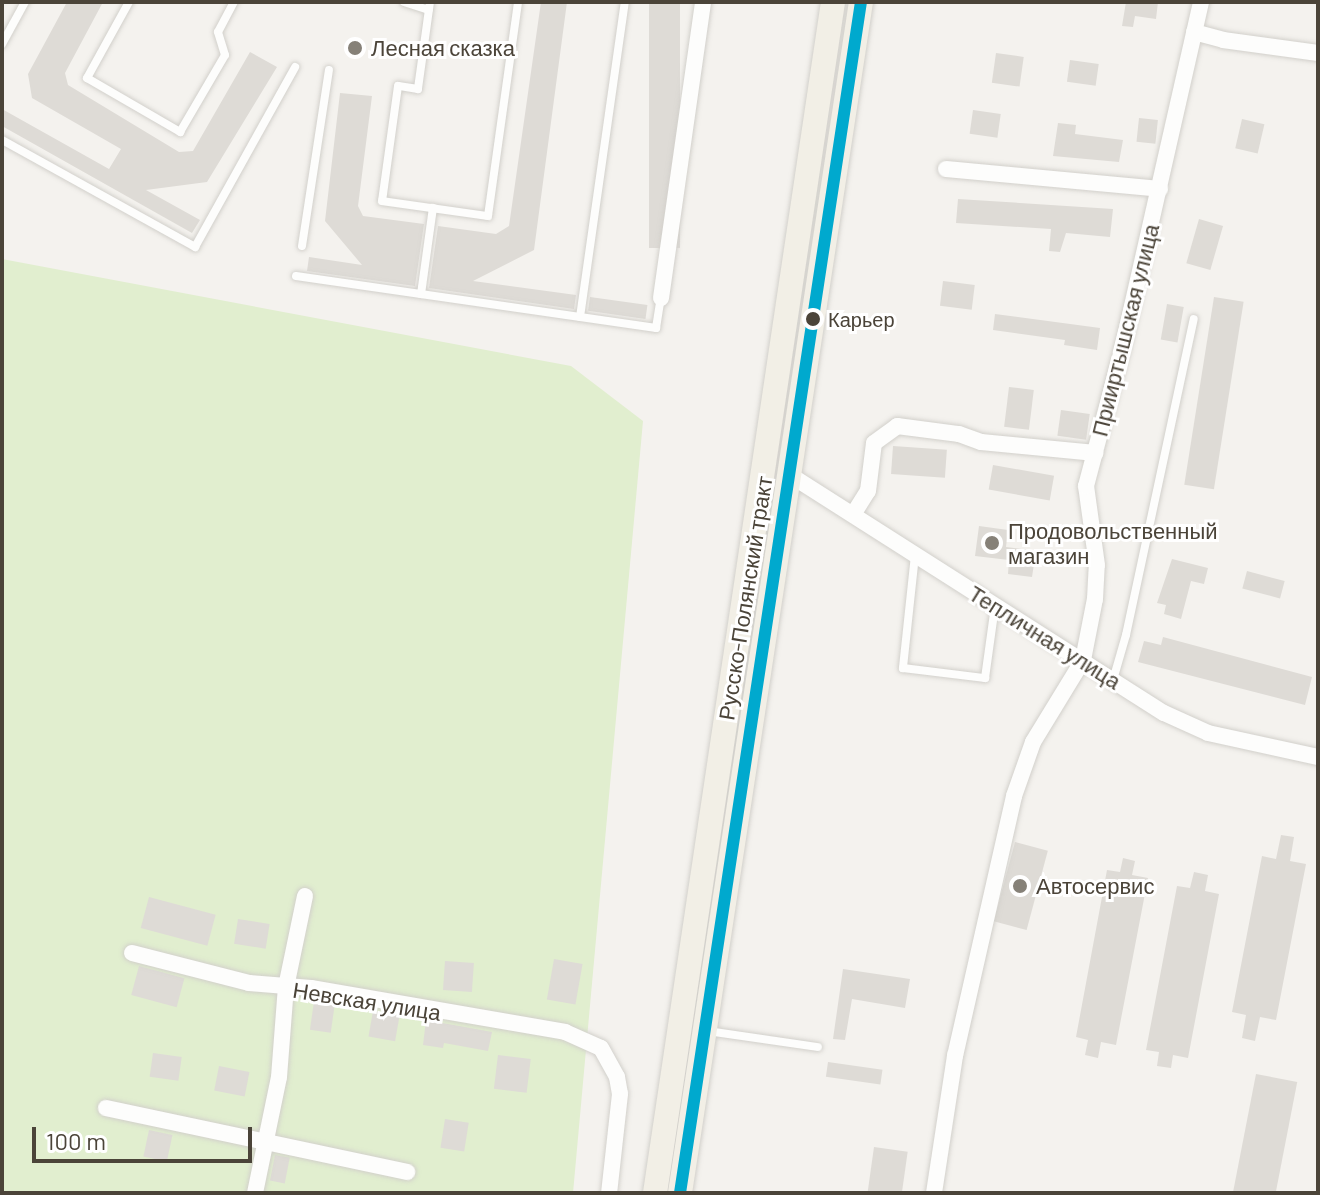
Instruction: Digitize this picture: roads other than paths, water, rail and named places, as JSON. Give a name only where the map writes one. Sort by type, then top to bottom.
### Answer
[{"type":"main road","name":"Русско-Полянский тракт","points":[[655,1193],[833,2]]},
{"type":"main road","name":"Русско-Полянский тракт","points":[[680,1193],[861,2]]},
{"type":"street","points":[[661,298],[703,2]]},
{"type":"street","name":"Прииртышская улица","points":[[1083,660],[1095,599],[1097,565],[1086,486],[1160,189],[1201,2]]},
{"type":"street","points":[[1194,32],[1223,40],[1318,53]]},
{"type":"street","points":[[946,169],[1160,189]]},
{"type":"street","points":[[854,513],[868,491],[874,443],[897,426],[959,434],[981,442],[1095,453]]},
{"type":"street","name":"Тепличная улица","points":[[790,475],[1164,713],[1208,733],[1318,757]]},
{"type":"street","points":[[934,1193],[955,1056],[1014,796],[1033,742],[1083,660]]},
{"type":"street","points":[[255,1193],[281,1064],[286,987],[305,896]]},
{"type":"street","name":"Невская улица","points":[[132,953],[249,983],[311,988],[565,1032],[601,1048],[617,1077],[620,1094],[609,1193]]},
{"type":"street","points":[[106,1108],[265,1139],[407,1172]]},
{"type":"lane","points":[[2,44],[25,2]]},
{"type":"lane","points":[[129,2],[87,78],[180,132],[225,55],[218,32],[234,2]]},
{"type":"lane","points":[[404,2],[430,6],[418,89],[398,86],[382,201],[488,216],[518,2]]},
{"type":"lane","points":[[580,317],[625,2]]},
{"type":"lane","points":[[2,140],[195,247],[295,67]]},
{"type":"lane","points":[[302,246],[329,70]]},
{"type":"lane","points":[[421,294],[433,208]]},
{"type":"lane","points":[[296,276],[656,328],[661,298]]},
{"type":"lane","points":[[1113,680],[1126,635],[1194,319]]},
{"type":"lane","points":[[915,554],[903,668],[985,678],[995,606]]},
{"type":"lane","points":[[704,1031],[818,1047]]},
{"type":"place","name":"Лесная сказка","points":[[355,48]]},
{"type":"place","name":"Карьер","points":[[813,319]]},
{"type":"place","name":"Продовольственный магазин","points":[[992,543]]},
{"type":"place","name":"Автосервис","points":[[1020,886]]}]
